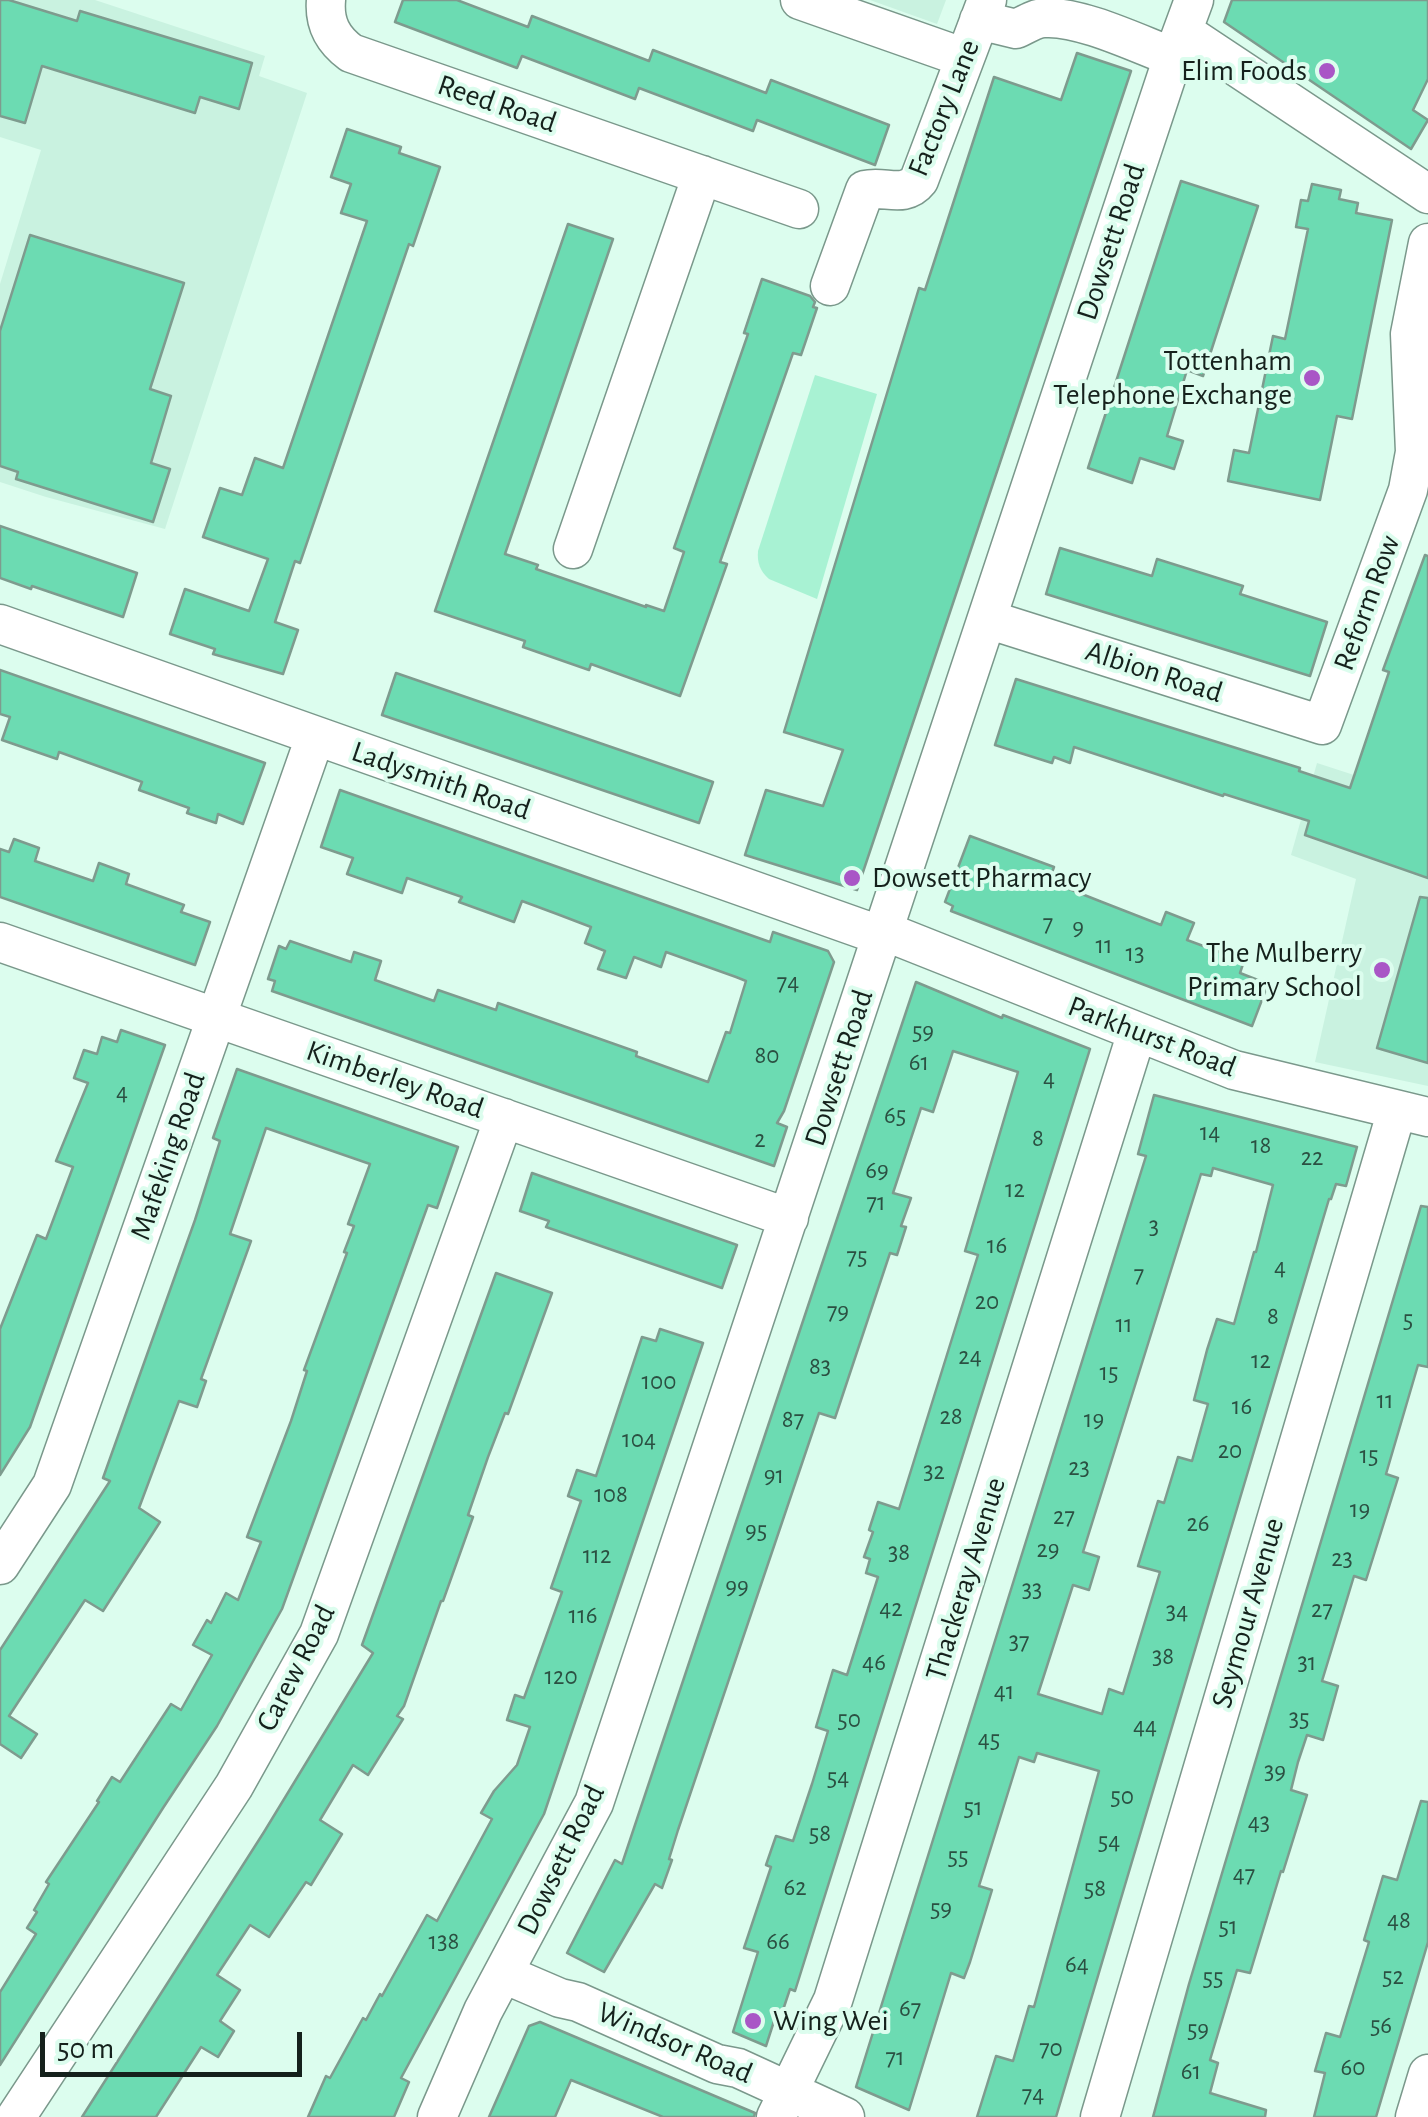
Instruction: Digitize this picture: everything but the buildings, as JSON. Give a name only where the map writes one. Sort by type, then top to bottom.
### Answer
[{"type":"street","name":"Reed Road","points":[[326,0],[326,20],[332,34],[351,53],[799,209]]},
{"type":"street","points":[[800,0],[965,58]]},
{"type":"street","points":[[983,10],[1016,30],[1040,18],[1184,29],[1428,194]]},
{"type":"street","name":"Factory Lane","points":[[830,286],[865,190],[903,192],[912,189],[918,180],[983,10]]},
{"type":"street","name":"Dowsett Road","points":[[437,2117],[483,2011],[594,1803],[1184,29]]},
{"type":"street","points":[[573,549],[702,176]]},
{"type":"street","name":"Reform Row","points":[[1322,724],[1413,470],[1410,334],[1428,243]]},
{"type":"street","name":"Albion Road","points":[[986,618],[1322,724]]},
{"type":"street","name":"Ladysmith Road","points":[[0,624],[883,934]]},
{"type":"street","name":"Mafeking Road","points":[[0,1565],[52,1485],[316,737]]},
{"type":"street","name":"Parkhurst Road","points":[[883,934],[1234,1070],[1412,1114]]},
{"type":"street","name":"Kimberley Road","points":[[0,942],[789,1218]]},
{"type":"street","name":"Thackeray Avenue","points":[[781,2104],[824,2021],[841,1977],[1137,1032]]},
{"type":"street","name":"Seymour Avenue","points":[[1100,2117],[1412,1114]]},
{"type":"street","name":"Carew Road","points":[[16,2117],[234,1786],[319,1634],[504,1118]]},
{"type":"street","name":"Windsor Road","points":[[504,1974],[578,2002],[717,2064],[738,2068],[781,2104],[845,2117]]},
{"type":"street","points":[[1415,2117],[1428,2074]]},
{"type":"shaded area","points":[[0,0],[95,0],[265,56],[259,76],[307,93],[165,529],[0,482],[0,284],[41,150],[0,137]]},
{"type":"shaded area","points":[[870,0],[946,0],[937,24]]},
{"type":"shaded area","name":"The Mulberry Primary School","points":[[1381,696],[1428,712],[1428,1086],[1315,1062],[1356,879],[1291,855],[1317,763],[1354,775]]},
{"type":"green space","points":[[815,375],[877,394],[817,599],[769,579],[761,570],[758,555]]},
{"type":"place","name":"Elim Foods","points":[[1327,71]]},
{"type":"place","name":"Tottenham Telephone Exchange","points":[[1312,378]]},
{"type":"place","name":"Dowsett Pharmacy","points":[[852,878]]},
{"type":"place","name":"The Mulberry Primary School","points":[[1382,970]]},
{"type":"place","name":"Wing Wei","points":[[753,2021]]}]
